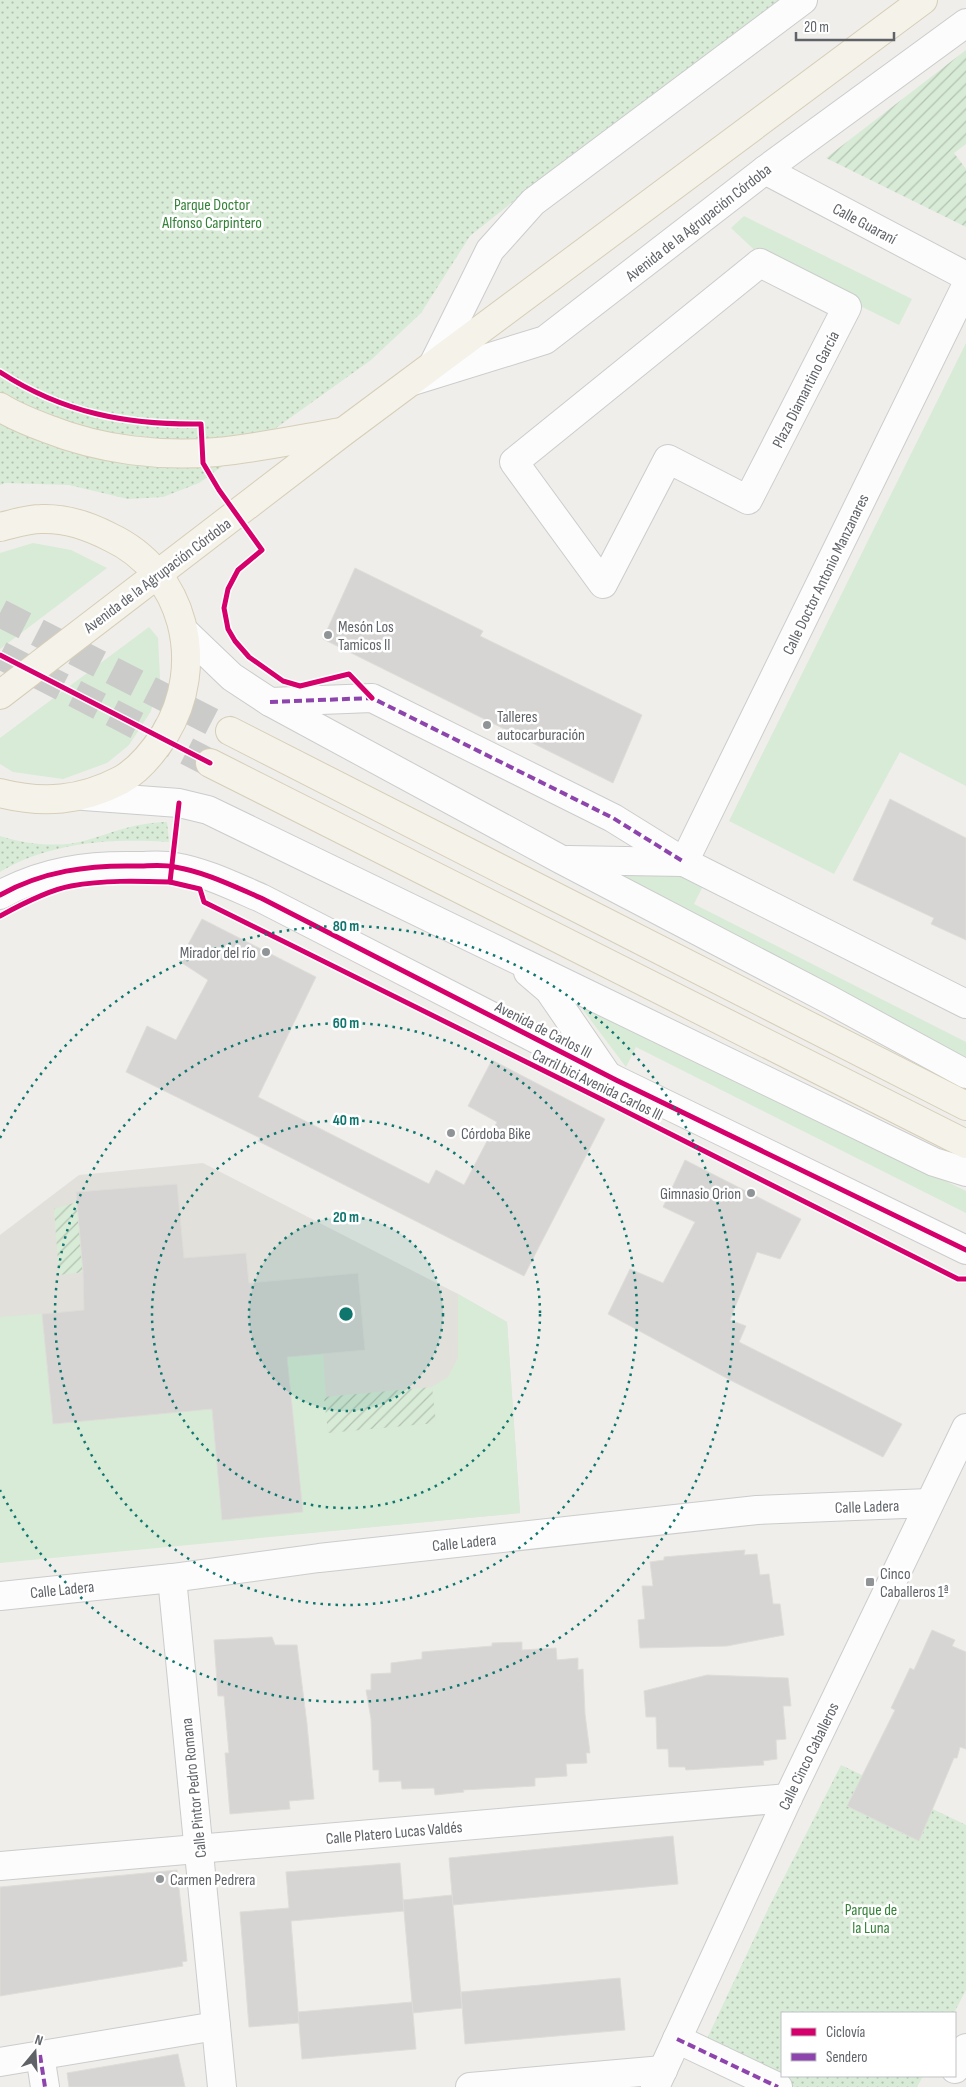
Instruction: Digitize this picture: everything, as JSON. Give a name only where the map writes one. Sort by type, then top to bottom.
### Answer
[{"type":"main road","name":"Avenida de la Agrupación Córdoba","points":[[0,695],[159,575],[343,432],[923,0]]},
{"type":"main road","points":[[0,407],[64,435],[128,450],[218,452],[343,432]]},
{"type":"main road","points":[[0,527],[41,519],[86,525],[126,544],[159,575],[175,602],[184,632],[187,674],[176,715],[159,744],[154,751],[122,779],[84,796],[42,801],[0,794]]},
{"type":"main road","points":[[230,731],[966,1106]]},
{"type":"main road","points":[[210,763],[966,1144]]},
{"type":"street","name":"Avenida de la Agrupación Córdoba","points":[[433,365],[490,250],[533,202],[802,0]]},
{"type":"street","name":"Avenida de la Agrupación Córdoba","points":[[410,382],[545,340],[765,170],[966,22]]},
{"type":"street","name":"Calle Guaraní","points":[[765,170],[966,276]]},
{"type":"street","name":"Plaza Diamantino García","points":[[760,263],[847,307],[748,500],[668,459],[603,584],[514,462],[760,263]]},
{"type":"street","name":"Calle Doctor Antonio Manzanares","points":[[684,862],[966,286]]},
{"type":"street","points":[[184,632],[232,677],[270,702],[562,860],[828,999],[966,1074]]},
{"type":"street","points":[[270,702],[372,698],[612,818],[684,862],[966,1004]]},
{"type":"street","name":"Avenida de Carlos III","points":[[84,796],[179,803],[208,810],[934,1162],[966,1172]]},
{"type":"street","points":[[562,860],[684,862]]},
{"type":"street","name":"Avenida de Carlos III","points":[[0,895],[31,880],[54,873],[103,866],[172,866],[220,880],[261,898],[616,1080],[966,1250]]},
{"type":"street","name":"Avenida de Carlos III","points":[[503,952],[549,990],[601,1067],[616,1080]]},
{"type":"street","name":"Calle Cinco Caballeros","points":[[659,2079],[788,1798],[966,1428]]},
{"type":"street","name":"Calle Ladera","points":[[0,1596],[172,1578],[339,1556],[757,1510],[929,1503]]},
{"type":"street","name":"Calle Pintor Pedro Romana","points":[[172,1578],[222,2087]]},
{"type":"street","name":"Calle Platero Lucas Valdés","points":[[0,1866],[788,1798]]},
{"type":"street","points":[[0,2062],[216,2026]]},
{"type":"street","points":[[677,2039],[778,2087]]},
{"type":"street","points":[[956,2067],[966,2048]]},
{"type":"street","points":[[40,2055],[45,2087]]},
{"type":"street","points":[[470,2087],[659,2079]]},
{"type":"shaded area","points":[[203,1163],[458,1294],[507,1322],[520,1513],[0,1562],[0,1235],[79,1175]]},
{"type":"green space","name":"Parque Doctor Alfonso Carpintero","points":[[0,0],[794,0],[633,123],[580,148],[470,236],[421,313],[371,360],[199,483],[163,497],[128,499],[69,485],[5,483],[0,485]]},
{"type":"green space","points":[[966,50],[966,144],[954,153],[966,169],[966,227],[826,158]]},
{"type":"green space","points":[[744,216],[912,299],[899,325],[764,259],[731,228]]},
{"type":"green space","points":[[966,343],[966,786],[900,752],[834,874],[729,821]]},
{"type":"green space","points":[[33,543],[71,550],[107,568],[0,649],[0,553]]},
{"type":"green space","points":[[149,627],[158,638],[160,678],[151,711],[129,745],[107,763],[63,779],[13,772],[0,764],[0,738]]},
{"type":"green space","points":[[167,822],[169,842],[125,841],[81,844],[39,854],[0,872],[0,836],[31,843],[53,845],[84,841],[134,826]]},
{"type":"green space","points":[[656,874],[687,876],[704,884],[694,904],[966,1042],[966,1057],[615,880],[616,876]]},
{"type":"green space","points":[[577,1002],[966,1191],[966,1213],[636,1047],[626,1067]]},
{"type":"green space","points":[[77,1202],[83,1272],[59,1275],[54,1209]]},
{"type":"green space","points":[[458,1294],[507,1322],[520,1513],[0,1563],[0,1317],[42,1314],[53,1424],[212,1409],[223,1520],[302,1512],[287,1357],[323,1354],[328,1433],[436,1423],[432,1387],[448,1377],[458,1358]]},
{"type":"green space","points":[[432,1387],[436,1423],[328,1433],[324,1397]]},
{"type":"green space","name":"Parque de la Luna","points":[[841,1765],[966,1825],[966,1990],[955,2012],[781,2012],[781,2077],[922,2077],[917,2087],[783,2087],[704,2045],[769,1907]]},
{"type":"building","points":[[355,568],[483,631],[480,636],[642,715],[613,783],[323,639]]},
{"type":"building","points":[[890,799],[966,838],[966,940],[931,924],[934,918],[853,880]]},
{"type":"building","points":[[202,919],[316,977],[258,1097],[429,1184],[436,1170],[464,1185],[497,1122],[468,1106],[492,1060],[605,1119],[524,1276],[258,1141],[260,1138],[126,1072],[147,1026],[176,1040],[208,980],[179,961]]},
{"type":"building","points":[[685,1160],[801,1219],[780,1259],[757,1252],[730,1320],[746,1326],[739,1342],[902,1424],[883,1457],[730,1380],[608,1314],[630,1269],[663,1283],[695,1222],[663,1207]]},
{"type":"building","points":[[177,1184],[184,1258],[246,1253],[249,1283],[358,1273],[365,1350],[287,1357],[303,1512],[222,1520],[212,1409],[53,1424],[42,1314],[84,1310],[83,1272],[76,1192]]},
{"type":"building","points":[[745,1550],[744,1555],[757,1554],[760,1575],[769,1574],[773,1604],[780,1604],[784,1635],[727,1646],[640,1648],[638,1620],[645,1619],[642,1586],[653,1586],[650,1562],[664,1560],[664,1557]]},
{"type":"building","points":[[932,1630],[955,1640],[952,1646],[966,1652],[966,1749],[960,1747],[957,1758],[954,1758],[919,1841],[847,1806],[895,1710],[891,1708],[910,1668],[914,1670]]},
{"type":"building","points":[[272,1637],[275,1645],[297,1645],[314,1799],[289,1801],[290,1809],[230,1814],[225,1753],[229,1753],[224,1696],[218,1696],[214,1640]]},
{"type":"building","points":[[522,1642],[522,1650],[556,1648],[557,1660],[578,1658],[578,1670],[583,1669],[585,1714],[590,1753],[586,1753],[587,1763],[566,1764],[567,1776],[535,1778],[535,1786],[463,1790],[464,1792],[435,1795],[434,1788],[402,1789],[401,1781],[379,1782],[379,1770],[373,1770],[371,1719],[366,1690],[371,1690],[371,1674],[391,1673],[391,1663],[422,1659],[422,1652],[492,1646],[492,1643]]},
{"type":"building","points":[[707,1675],[788,1678],[791,1706],[783,1706],[786,1739],[776,1740],[777,1759],[763,1761],[764,1765],[686,1770],[685,1767],[669,1767],[668,1749],[657,1749],[656,1717],[646,1717],[644,1691]]},
{"type":"building","points":[[673,1836],[678,1884],[453,1905],[449,1858]]},
{"type":"building","points":[[400,1863],[404,1911],[291,1921],[299,2023],[249,2027],[240,1912],[289,1908],[286,1872]]},
{"type":"building","points":[[177,1870],[187,1961],[182,1962],[183,1966],[0,1996],[0,1887]]},
{"type":"building","points":[[452,1895],[462,2008],[413,2013],[403,1900]]},
{"type":"building","points":[[620,1978],[625,2030],[465,2044],[461,1992]]},
{"type":"building","points":[[412,2002],[416,2049],[302,2059],[298,2012]]},
{"type":"building","points":[[178,2054],[185,2087],[69,2087],[67,2073]]},
{"type":"tunnel","points":[[0,613],[230,731]]},
{"type":"tunnel","points":[[0,655],[210,763]]},
{"type":"marked path","points":[[270,702],[372,698],[613,818],[684,862]]},
{"type":"marked path","points":[[677,2039],[778,2087]]},
{"type":"marked path","points":[[40,2055],[45,2087]]},
{"type":"cycle path","points":[[0,372],[48,398],[96,414],[147,422],[201,424],[203,463],[219,490],[262,550],[238,570],[228,589],[224,608],[228,629],[235,641],[249,657],[283,681],[300,686],[349,674],[372,698]]},
{"type":"cycle path","points":[[0,655],[210,763]]},
{"type":"cycle path","points":[[0,916],[44,894],[71,886],[108,882],[170,882],[179,803]]},
{"type":"cycle path","name":"Carril bici Avenida Carlos III","points":[[0,895],[33,880],[83,868],[166,866],[186,869],[208,876],[261,898],[616,1080],[966,1250]]},
{"type":"cycle path","name":"Carril bici Avenida Carlos III","points":[[170,882],[200,889],[204,902],[958,1279],[966,1279]]},
{"type":"place","name":"Mesón Los Tamicos II","points":[[328,635]]},
{"type":"place","name":"Talleres autocarburación","points":[[487,725]]},
{"type":"place","name":"Mirador del río","points":[[266,952]]},
{"type":"place","name":"Córdoba Bike","points":[[451,1133]]},
{"type":"place","name":"Gimnasio Orion","points":[[751,1193]]},
{"type":"place","name":"Cinco Caballeros 1ª","points":[[870,1582]]},
{"type":"place","name":"Carmen Pedrera","points":[[160,1879]]}]
